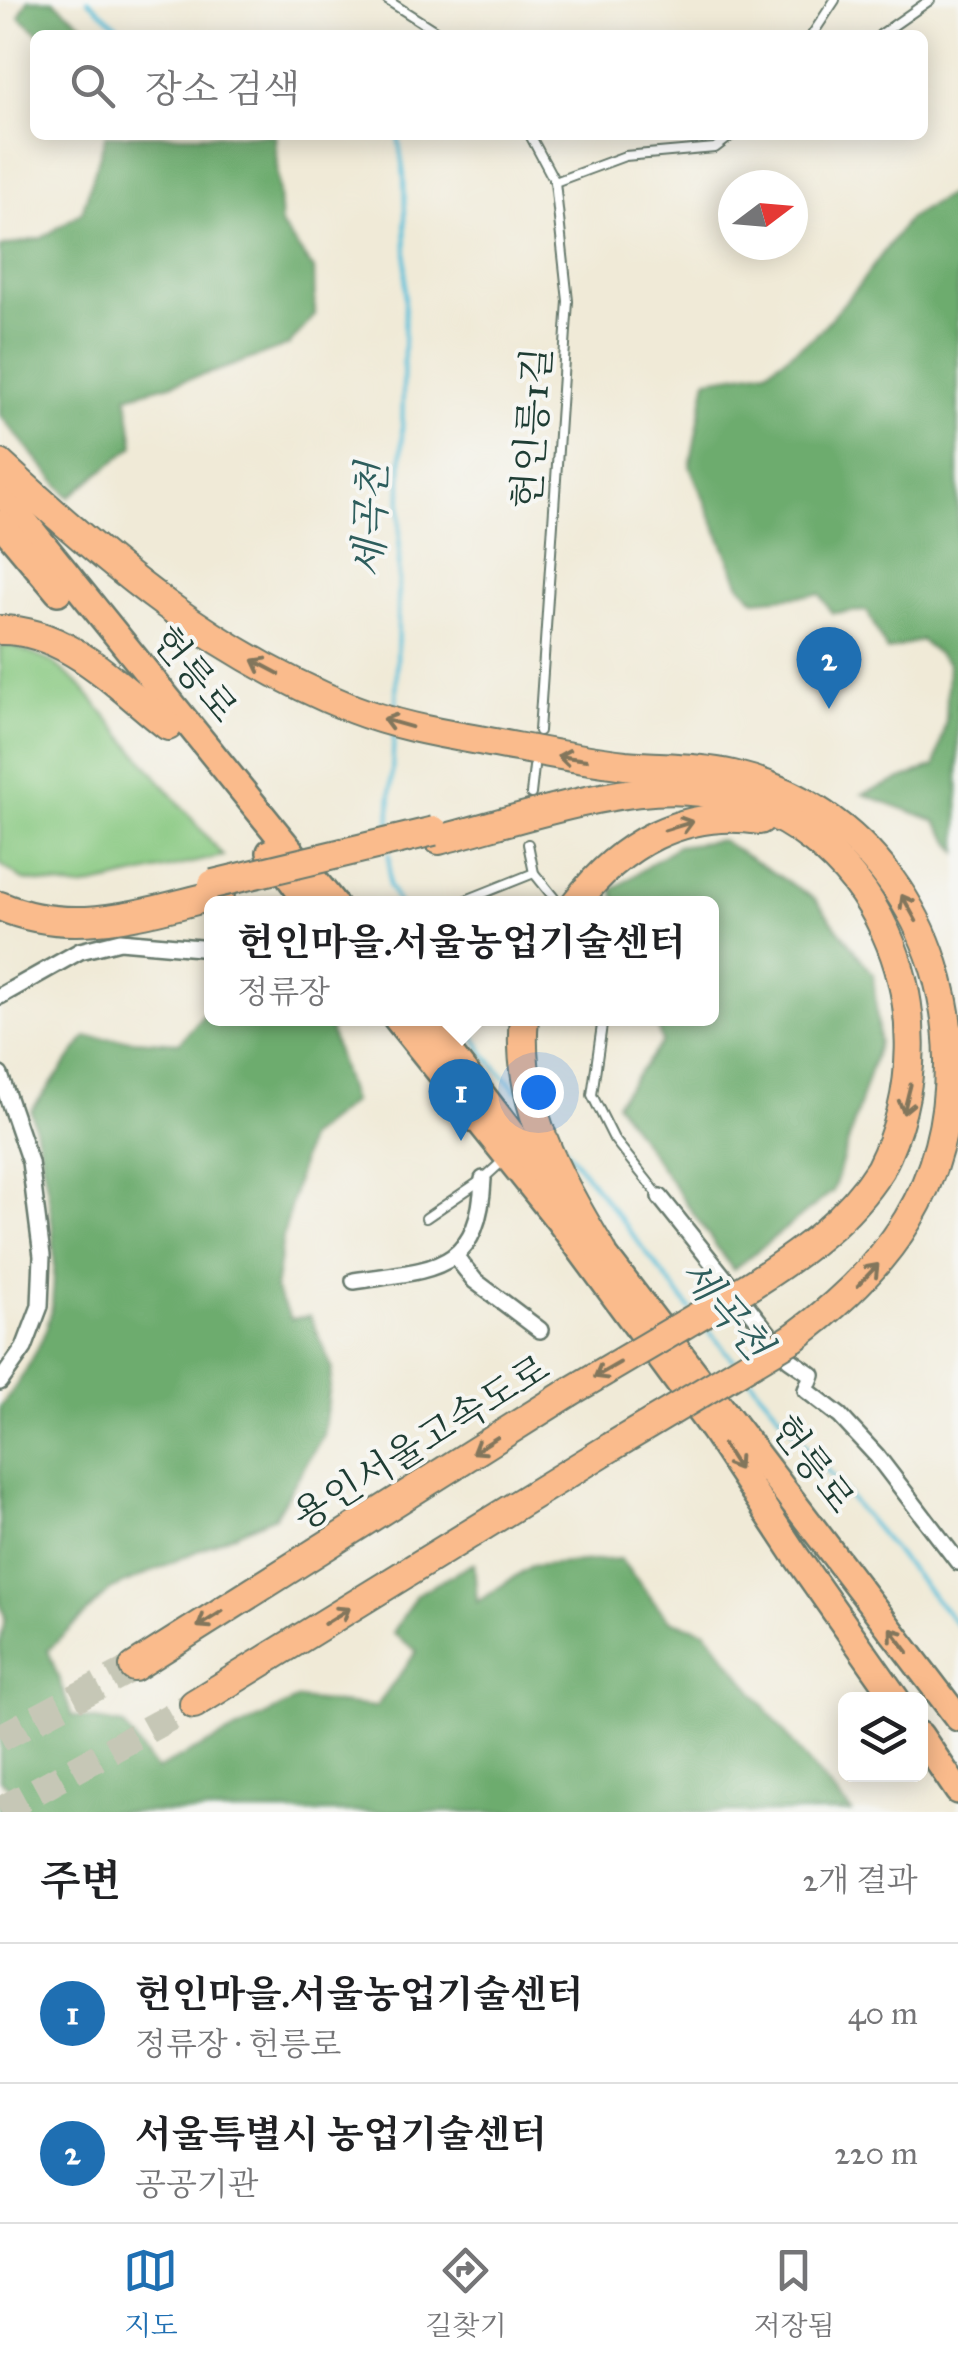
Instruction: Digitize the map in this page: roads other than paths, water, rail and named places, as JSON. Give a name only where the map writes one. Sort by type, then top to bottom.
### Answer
[{"type":"highway","points":[[0,464],[99,555],[150,594],[238,652],[354,709],[440,734],[543,754],[733,775],[804,817]]},
{"type":"highway","points":[[0,630],[40,634],[66,646],[168,726]]},
{"type":"highway","points":[[0,906],[42,920],[118,918],[217,889],[612,796],[672,790],[700,792],[804,817],[853,836],[887,873],[915,918],[941,989],[949,1069],[946,1115],[938,1150],[909,1221],[863,1282],[793,1338],[194,1704]]},
{"type":"highway","points":[[581,896],[600,872],[627,850],[682,825],[714,818],[804,817]]},
{"type":"highway","name":"용인서울고속도로","points":[[134,1667],[568,1393],[751,1285],[830,1229],[858,1201],[894,1140],[909,1095],[913,1070],[912,990],[896,938],[855,873],[804,817]]},
{"type":"highway","points":[[0,894],[42,906],[92,908],[217,889]]},
{"type":"highway","points":[[524,1026],[525,1075],[536,1121],[558,1173],[602,1251]]},
{"type":"main road","name":"헌릉로","points":[[0,492],[328,896]]},
{"type":"main road","name":"헌릉로","points":[[0,523],[303,896]]},
{"type":"main road","name":"헌릉로","points":[[402,1026],[714,1430],[890,1692]]},
{"type":"main road","name":"헌릉로","points":[[428,1026],[958,1718]]},
{"type":"main road","points":[[928,1747],[958,1791]]},
{"type":"street","points":[[0,996],[80,951],[120,941],[204,948]]},
{"type":"street","points":[[0,1075],[30,1162],[42,1256],[40,1306],[24,1348],[0,1382]]},
{"type":"street","points":[[354,1282],[418,1272],[449,1262],[463,1250],[475,1226],[482,1203],[483,1179]]},
{"type":"street","points":[[660,1196],[789,1358],[812,1375],[806,1390],[840,1416],[878,1456],[958,1562]]},
{"type":"street","points":[[456,1256],[475,1281],[540,1330]]},
{"type":"lane","points":[[387,0],[434,30]]},
{"type":"lane","points":[[815,30],[835,0]]},
{"type":"lane","points":[[887,30],[930,0]]},
{"type":"lane","name":"헌인릉1길","points":[[533,140],[555,182],[568,301],[539,730]]},
{"type":"lane","points":[[555,182],[625,156],[715,148],[725,140]]},
{"type":"lane","points":[[531,794],[534,767]]},
{"type":"lane","points":[[528,844],[534,873],[553,896]]},
{"type":"lane","points":[[476,896],[534,873]]},
{"type":"lane","points":[[603,1026],[592,1094],[614,1139],[660,1196]]},
{"type":"lane","points":[[426,1218],[483,1179],[507,1157]]},
{"type":"waterway","name":"세곡천","points":[[88,0],[122,30]]},
{"type":"waterway","name":"세곡천","points":[[396,710],[406,254],[399,140]]},
{"type":"waterway","name":"세곡천","points":[[389,829],[394,734]]},
{"type":"waterway","name":"세곡천","points":[[389,854],[389,886],[395,896]]},
{"type":"waterway","name":"세곡천","points":[[469,1026],[485,1055],[517,1091]]},
{"type":"waterway","name":"세곡천","points":[[556,1136],[691,1310]]},
{"type":"waterway","name":"세곡천","points":[[704,1325],[733,1360]]},
{"type":"waterway","name":"세곡천","points":[[749,1378],[958,1626]]},
{"type":"tunnel","points":[[0,1738],[134,1667]]},
{"type":"tunnel","points":[[0,1811],[194,1704]]},
{"type":"place","name":"서울특별시 농업기술센터","points":[[829,709]]},
{"type":"place","name":"헌인마을.서울농업기술센터","points":[[461,1141]]}]
